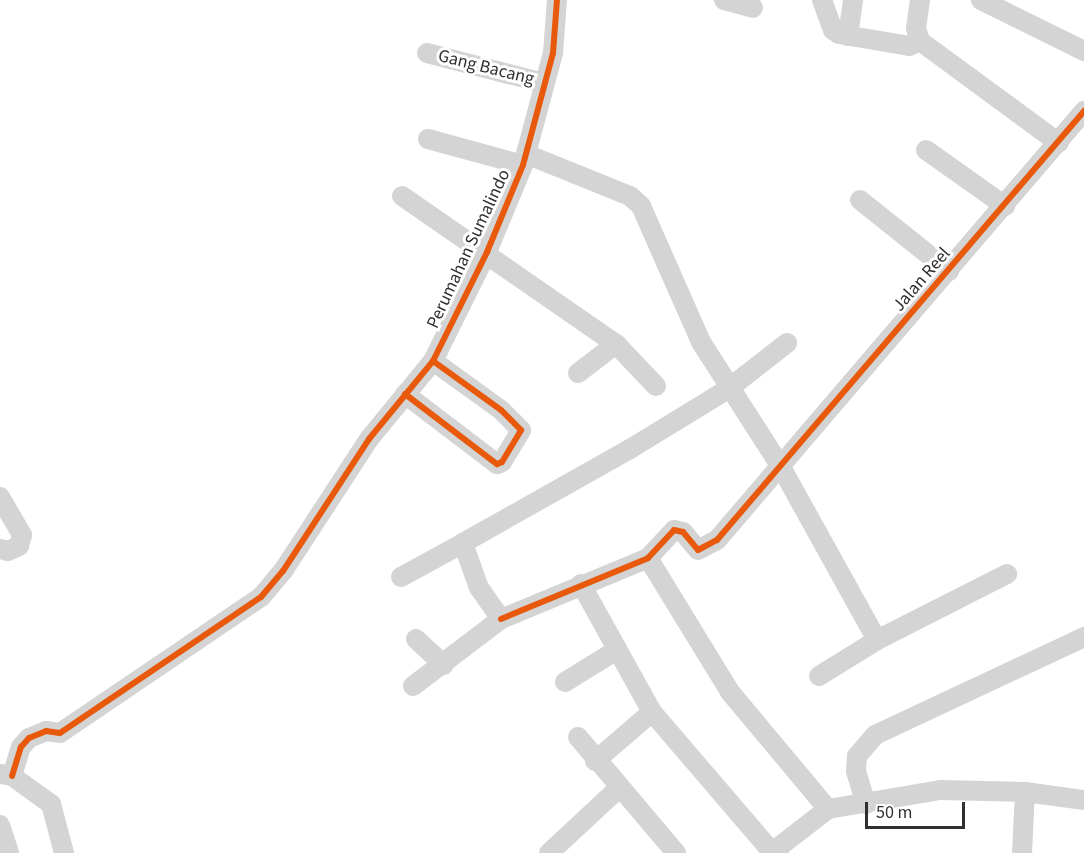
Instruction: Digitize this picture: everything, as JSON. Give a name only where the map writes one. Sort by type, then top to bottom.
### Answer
[{"type":"street","name":"Perumahan Sumalindo","points":[[6,775],[21,747],[29,738],[46,731],[60,733],[261,597],[283,571],[369,439],[433,361],[487,252],[524,159],[553,54],[558,0]]},
{"type":"street","points":[[724,0],[753,8]]},
{"type":"street","points":[[822,0],[833,30],[848,36],[909,46],[920,41]]},
{"type":"street","points":[[848,36],[853,0]]},
{"type":"street","points":[[921,0],[916,28],[920,41],[1059,143]]},
{"type":"street","points":[[981,0],[1084,51]]},
{"type":"street","name":"Gang Bacang","points":[[427,53],[544,83]]},
{"type":"street","name":"Jalan Reel","points":[[781,467],[1084,111]]},
{"type":"street","points":[[428,139],[524,159],[636,200],[657,237],[701,342],[728,389],[781,467],[877,640]]},
{"type":"street","points":[[926,150],[1005,206]]},
{"type":"street","points":[[402,196],[487,252]]},
{"type":"street","points":[[860,200],[949,271]]},
{"type":"street","name":"Perumahan Sumalindo","points":[[487,252],[616,345],[656,386]]},
{"type":"street","points":[[401,577],[557,492],[728,389],[787,344]]},
{"type":"street","points":[[578,373],[616,345]]},
{"type":"street","points":[[405,394],[493,462],[502,462],[521,427],[433,361]]},
{"type":"street","points":[[413,686],[444,665],[501,619],[648,558],[674,530],[683,532],[694,548],[705,549],[781,467]]},
{"type":"street","points":[[0,497],[22,535],[19,546],[8,551],[0,549]]},
{"type":"street","points":[[463,543],[479,588],[501,619]]},
{"type":"street","points":[[648,558],[730,692],[828,809]]},
{"type":"street","points":[[819,676],[877,640],[1007,573]]},
{"type":"street","points":[[581,584],[615,651],[652,712],[774,853],[828,809],[940,790],[1025,792],[1084,800]]},
{"type":"street","points":[[866,804],[856,771],[857,756],[874,735],[1084,637]]},
{"type":"street","points":[[416,639],[444,665]]},
{"type":"street","points":[[565,682],[615,651]]},
{"type":"street","points":[[595,761],[652,712]]},
{"type":"street","points":[[578,737],[665,849]]},
{"type":"street","points":[[6,775],[51,804],[64,853]]},
{"type":"street","points":[[549,853],[619,788]]},
{"type":"street","points":[[1022,853],[1025,792]]},
{"type":"street","points":[[0,825],[9,853]]},
{"type":"cycle path","points":[[405,394],[497,464],[502,462],[521,430],[501,410],[433,361],[487,252],[523,165],[553,53],[557,0]]},
{"type":"cycle path","points":[[501,619],[648,558],[674,530],[683,532],[698,550],[717,540],[1084,111]]},
{"type":"cycle path","points":[[12,776],[21,747],[29,738],[46,731],[60,733],[261,597],[283,571],[369,439],[433,361]]}]
